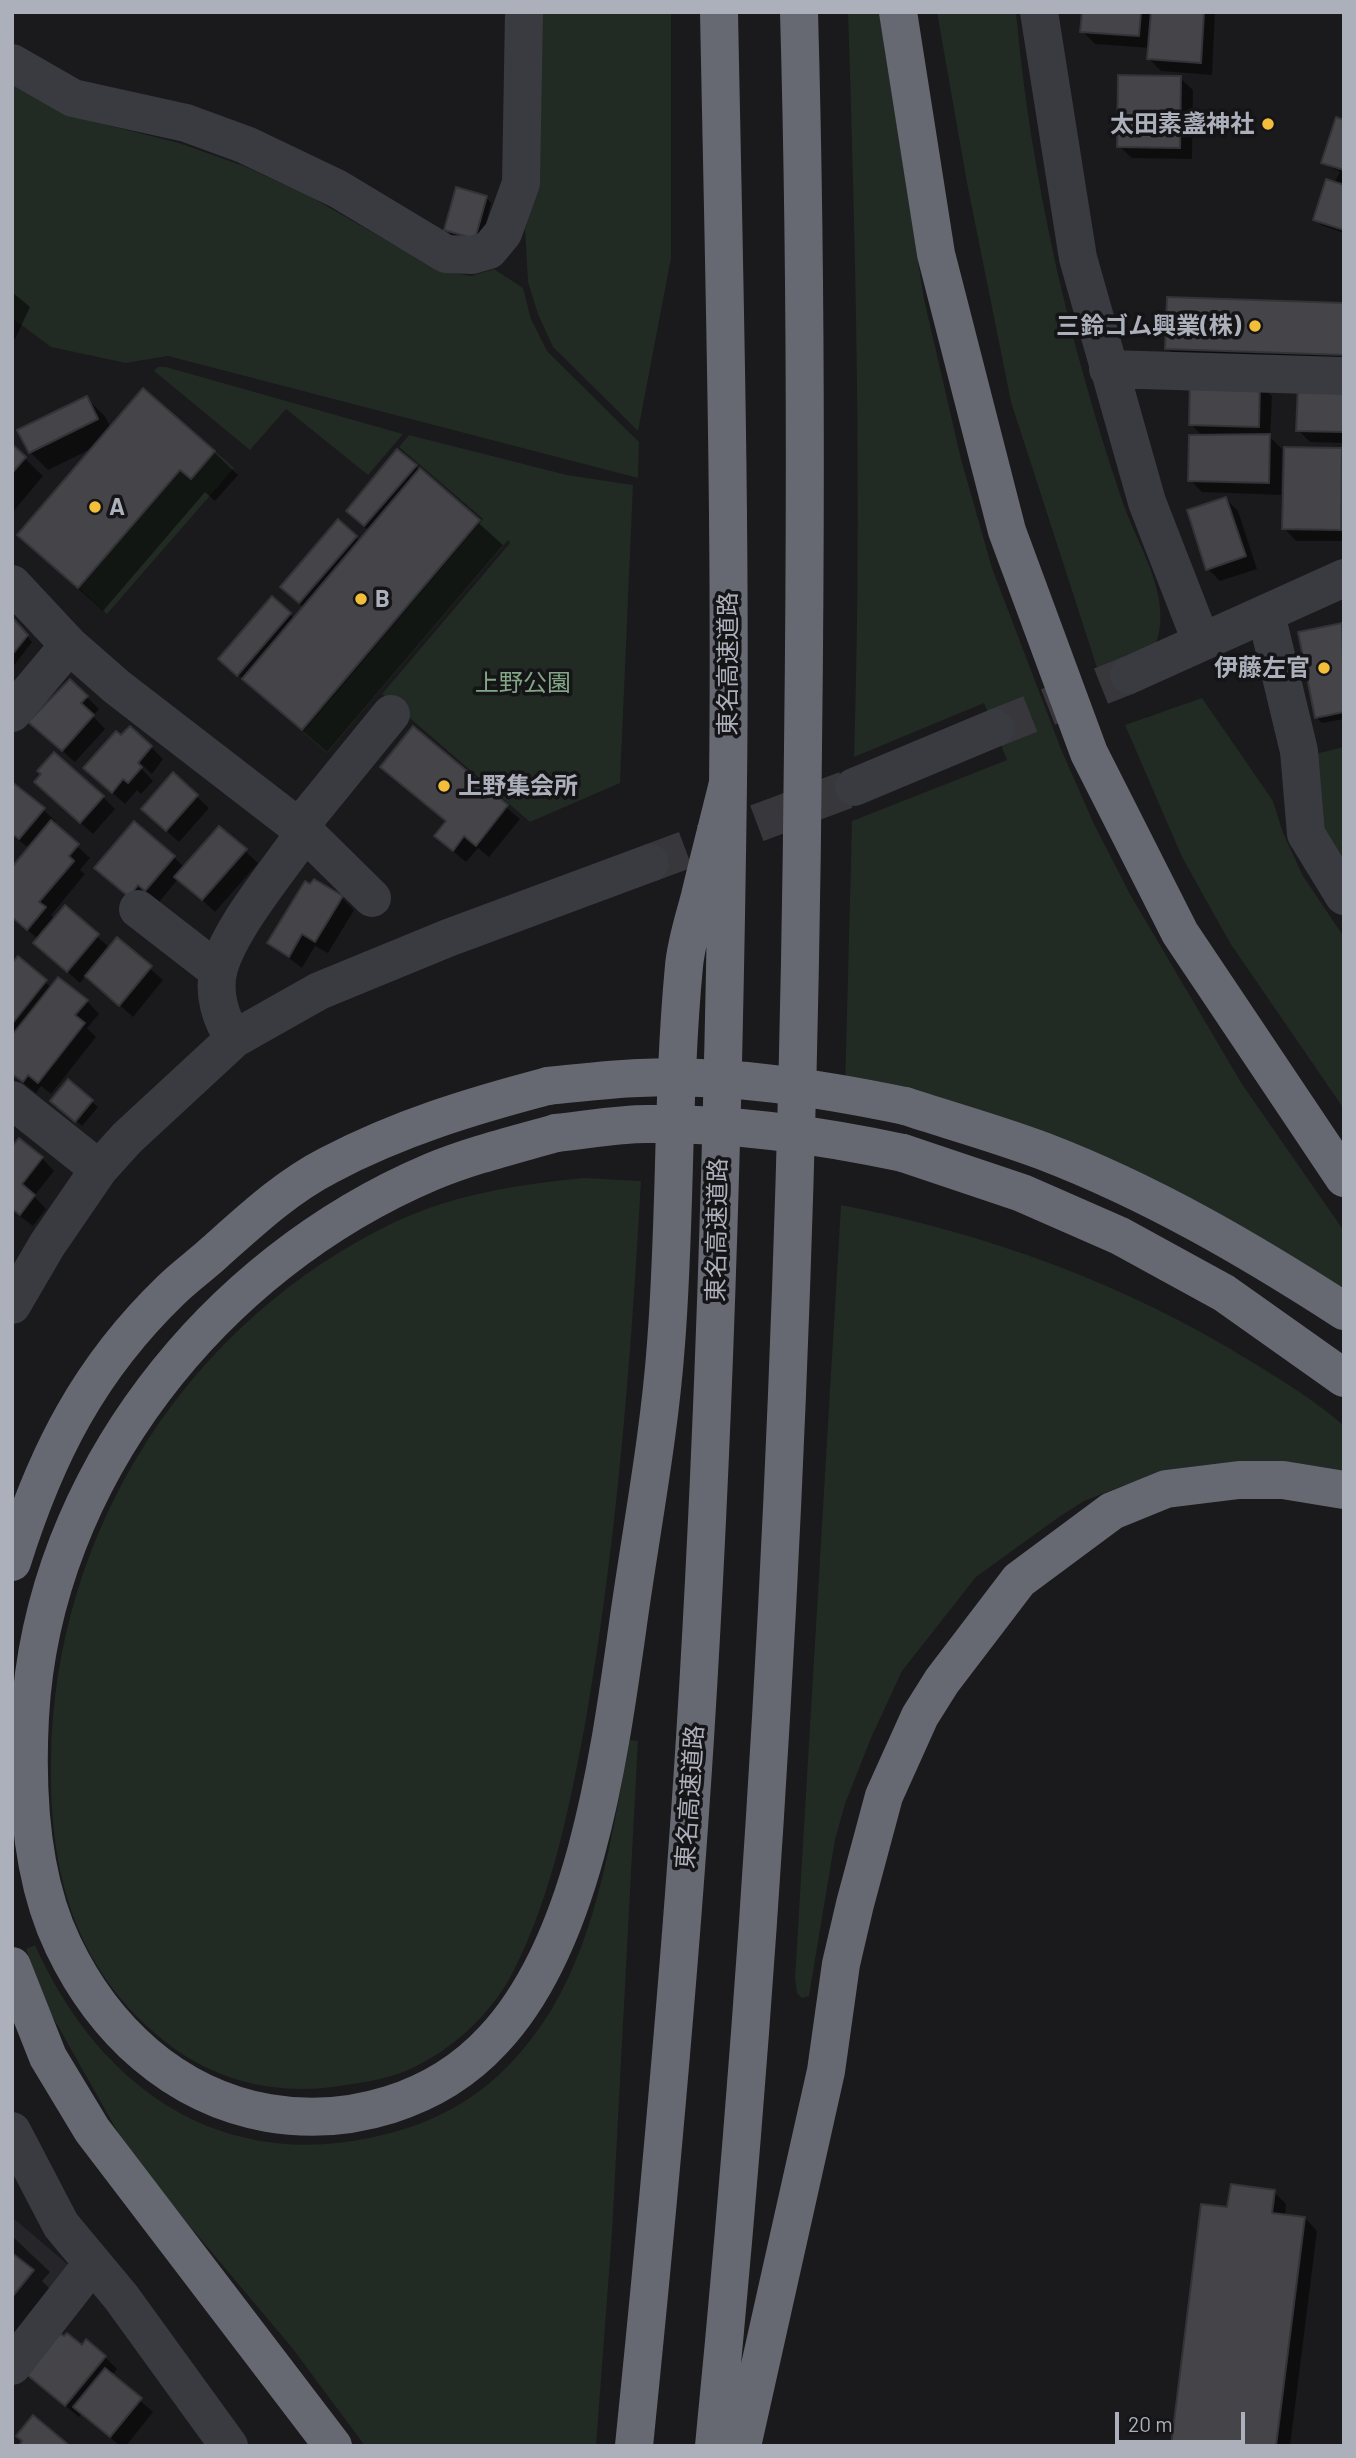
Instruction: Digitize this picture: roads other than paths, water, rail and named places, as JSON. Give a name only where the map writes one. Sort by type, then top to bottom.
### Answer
[{"type":"highway","name":"東名高速道路","points":[[634,2446],[662,2169],[695,1737],[715,1332],[728,783],[719,12]]},
{"type":"highway","points":[[714,2446],[744,2122],[771,1745],[791,1335],[802,889],[806,514],[799,12]]},
{"type":"highway","points":[[898,12],[936,254],[1007,531],[1089,753],[1180,933],[1344,1178]]},
{"type":"highway","points":[[728,783],[684,960],[666,1348],[608,1764],[576,1881],[537,1977],[492,2042],[427,2091],[393,2104],[316,2116],[284,2115],[246,2109],[214,2098],[179,2080],[116,2029],[72,1963],[54,1925],[43,1890],[30,1800],[28,1748],[32,1691],[41,1630],[69,1538],[110,1453],[139,1409],[215,1319],[278,1261],[344,1218],[429,1173],[486,1152],[556,1133],[646,1124],[738,1129],[828,1137],[903,1153],[1022,1193],[1120,1236],[1224,1293],[1344,1378]]},
{"type":"highway","points":[[12,1562],[42,1476],[59,1437],[107,1359],[172,1288],[287,1190],[328,1165],[425,1121],[548,1086],[640,1077],[747,1081],[839,1092],[905,1106],[1043,1151],[1169,1207],[1269,1263],[1344,1311]]},
{"type":"highway","points":[[742,2446],[825,2071],[841,1964],[855,1903],[884,1796],[914,1727],[934,1693],[1019,1580],[1112,1511],[1166,1489],[1239,1480],[1283,1480],[1344,1490]]},
{"type":"highway","points":[[12,1966],[48,2057],[92,2130],[333,2446]]},
{"type":"street","points":[[12,63],[73,98],[186,123],[246,145],[338,189],[446,254],[472,255],[489,250],[502,233],[521,183],[524,12]]},
{"type":"street","points":[[1040,12],[1044,55],[1079,258],[1147,502],[1201,641]]},
{"type":"street","points":[[1108,369],[1344,376]]},
{"type":"street","points":[[1129,675],[1344,578]]},
{"type":"street","points":[[12,584],[69,645],[117,687],[302,830],[372,898]]},
{"type":"street","points":[[1266,614],[1299,751],[1306,834],[1344,896]]},
{"type":"street","points":[[12,713],[69,645]]},
{"type":"street","points":[[234,1039],[220,1019],[218,971],[230,940],[302,830],[391,714]]},
{"type":"street","points":[[854,787],[995,728]]},
{"type":"street","points":[[12,1305],[47,1245],[99,1169],[127,1138],[234,1039],[319,991],[447,938],[650,863]]},
{"type":"street","points":[[138,909],[218,971]]},
{"type":"street","points":[[12,1100],[99,1169]]},
{"type":"street","points":[[12,2131],[61,2225],[121,2297],[229,2446]]},
{"type":"street","points":[[12,2187],[61,2225]]},
{"type":"street","points":[[12,2366],[92,2263]]},
{"type":"tunnel","points":[[995,728],[1129,675]]},
{"type":"tunnel","points":[[650,863],[854,787]]},
{"type":"place","name":"太田素盞神社","points":[[1268,124]]},
{"type":"place","name":"三鈴ゴム興業(株)","points":[[1255,326]]},
{"type":"place","name":"A","points":[[95,507]]},
{"type":"place","name":"B","points":[[361,599]]},
{"type":"place","name":"伊藤左官","points":[[1324,668]]},
{"type":"place","name":"上野集会所","points":[[444,786]]},
{"type":"park label","name":"上野公園","points":[[523,683]]}]
